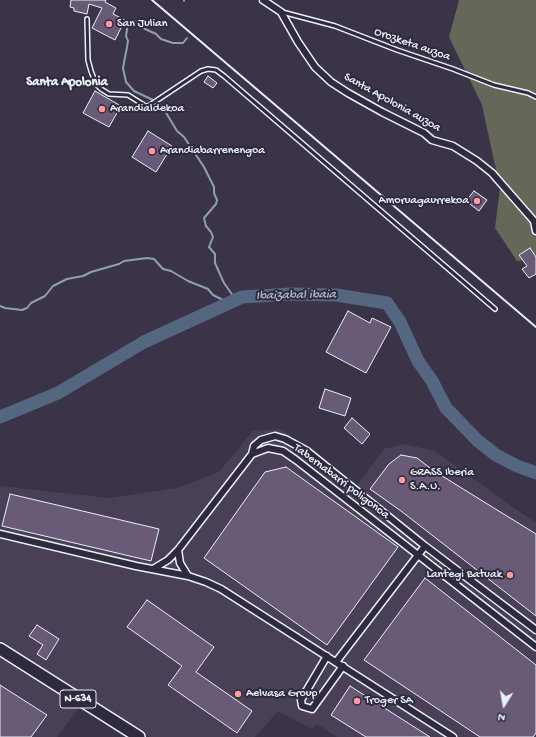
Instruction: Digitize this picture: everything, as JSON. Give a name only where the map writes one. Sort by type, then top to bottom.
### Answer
[{"type":"highway","name":"N-634","points":[[0,648],[139,737]]},
{"type":"street","name":"Santa Apolonia auzoa","points":[[263,0],[282,12],[298,42],[315,67],[331,82],[375,108],[424,133],[432,140],[453,146],[478,161],[492,173],[534,221],[536,231]]},
{"type":"street","points":[[153,568],[168,560],[178,550],[252,454],[254,446],[261,440],[275,436],[285,439],[307,451],[425,546],[536,630]]},
{"type":"street","name":"Tabernabarri poligonoa","points":[[252,454],[268,448],[283,452],[296,460],[536,647]]},
{"type":"street","points":[[0,534],[136,566],[153,568],[188,576],[221,589],[453,737]]},
{"type":"street","points":[[336,662],[425,546]]},
{"type":"street","points":[[178,550],[180,563],[188,576]]},
{"type":"street","points":[[326,656],[301,700],[302,706],[312,709],[343,666]]},
{"type":"lane","name":"Orozketa auzoa","points":[[282,12],[335,26],[494,85],[528,93],[536,97]]},
{"type":"lane","points":[[87,19],[88,60],[96,84],[101,89],[109,94],[128,95],[147,107],[201,70],[216,70],[495,309]]},
{"type":"shaded area","points":[[281,429],[356,487],[384,449],[403,444],[435,451],[536,522],[536,737],[337,737],[317,724],[312,729],[278,711],[255,737],[150,737],[87,697],[57,737],[0,737],[0,486],[109,498],[177,488],[219,472],[253,431]]},
{"type":"green space","points":[[459,0],[536,0],[536,259],[517,261],[495,228],[500,188],[482,105],[449,37]]},
{"type":"building","name":"San Julian","points":[[71,0],[106,0],[105,2],[116,8],[113,14],[125,20],[115,40],[92,28],[102,8],[89,4],[87,14],[74,11],[74,8],[70,7]]},
{"type":"building","points":[[208,76],[217,83],[213,88],[204,82]]},
{"type":"building","name":"Arandialdekoa","points":[[95,91],[121,106],[109,127],[83,113]]},
{"type":"building","name":"Arandiabarrenengoa","points":[[148,131],[172,146],[156,172],[132,157]]},
{"type":"building","name":"Amoruagaurrekoa","points":[[474,191],[487,200],[479,211],[466,201]]},
{"type":"building","points":[[530,248],[536,257],[536,274],[529,278],[522,269],[527,266],[519,255]]},
{"type":"building","points":[[348,311],[370,323],[372,318],[391,327],[366,373],[326,352]]},
{"type":"building","points":[[325,389],[351,398],[345,416],[319,408]]},
{"type":"building","points":[[352,418],[370,434],[362,444],[344,428]]},
{"type":"building","name":"Lantegi Batuak","points":[[401,455],[417,458],[434,471],[536,534],[536,616],[401,511],[370,489],[389,464]]},
{"type":"building","points":[[286,467],[398,547],[327,645],[204,558],[265,472]]},
{"type":"building","points":[[10,494],[159,529],[151,561],[2,526]]},
{"type":"building","points":[[425,578],[536,665],[536,733],[533,737],[480,737],[364,660]]},
{"type":"building","points":[[147,600],[214,647],[196,672],[252,711],[237,733],[168,685],[182,666],[127,627]]},
{"type":"building","points":[[37,625],[59,639],[46,660],[37,654],[43,645],[29,636]]},
{"type":"building","points":[[0,685],[47,715],[31,737],[0,737]]},
{"type":"building","name":"Troger SA","points":[[350,686],[430,737],[366,737],[331,715]]},
{"type":"waterway","points":[[153,100],[134,91],[126,82],[123,68],[128,41],[126,36],[128,23],[132,21],[138,22],[145,29],[156,34],[161,39],[173,43],[183,43],[187,38]]},
{"type":"waterway","points":[[157,103],[162,106],[177,131],[184,137],[204,167],[214,187],[214,193],[217,200],[216,204],[204,218],[206,226],[213,237],[209,247],[215,254],[215,263],[224,283],[236,300]]},
{"type":"waterway","points":[[0,306],[22,310],[27,308],[31,303],[45,296],[53,286],[67,279],[83,276],[124,261],[147,258],[154,259],[163,269],[171,271],[188,281],[208,289],[213,295],[229,303]]},
{"type":"waterway","name":"Ibaizabal ibaia","points":[[0,417],[58,393],[144,342],[242,297],[291,294],[336,295],[387,303],[400,322],[418,361],[432,381],[446,408],[478,441],[496,455],[517,466],[536,473]]},
{"type":"railway","points":[[152,0],[536,327]]},
{"type":"place","name":"San Julian","points":[[109,24]]},
{"type":"place","name":"Arandialdekoa","points":[[102,109]]},
{"type":"place","name":"Arandiabarrenengoa","points":[[152,151]]},
{"type":"place","name":"Amoruagaurrekoa","points":[[477,201]]},
{"type":"place","name":"GRASS Iberia S.A.U.","points":[[402,480]]},
{"type":"place","name":"Lantegi Batuak","points":[[510,575]]},
{"type":"place","name":"Aelvasa Group","points":[[238,694]]},
{"type":"place","name":"Troger SA","points":[[357,701]]},
{"type":"district","name":"Santa Apolonia","points":[[67,83]]}]
